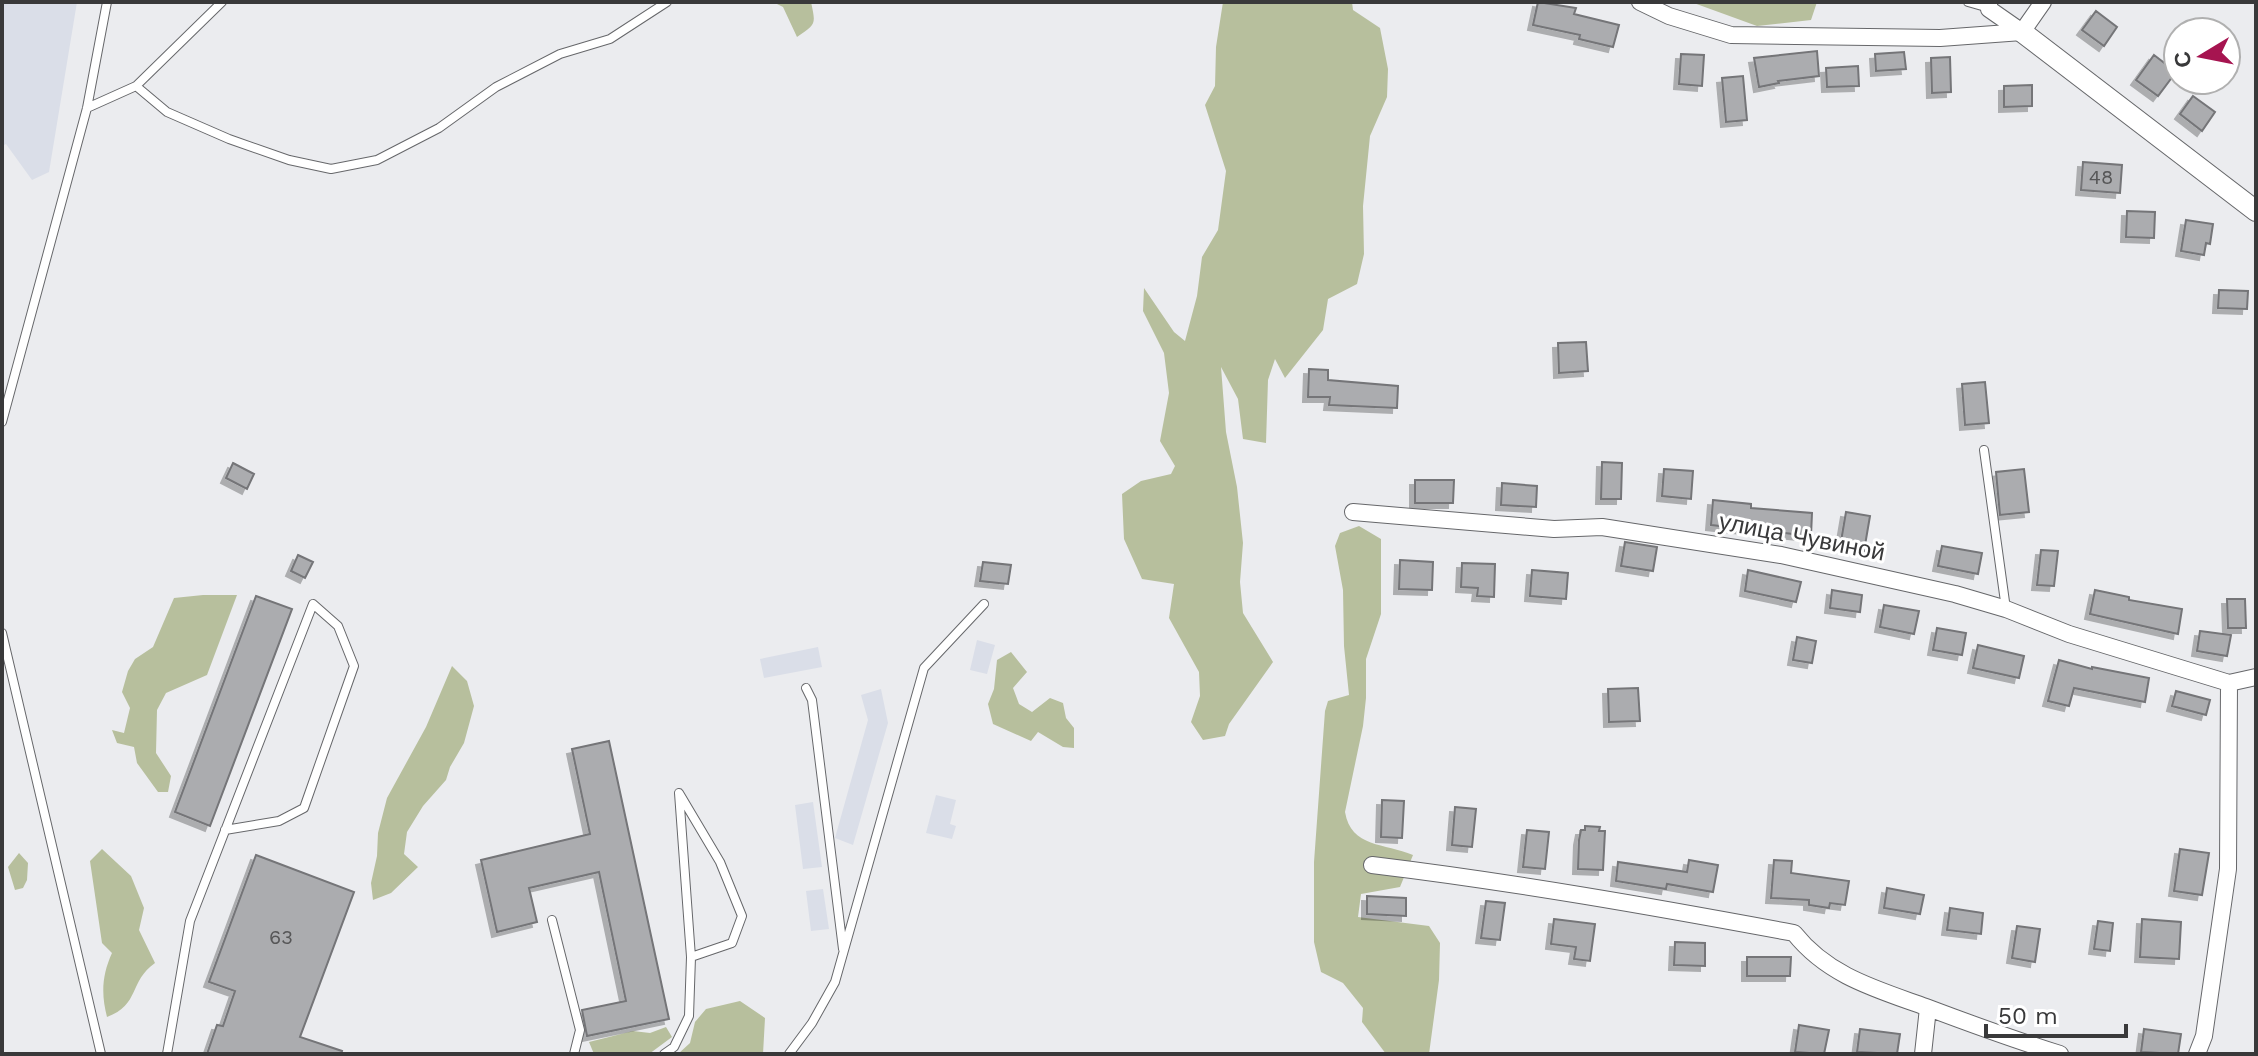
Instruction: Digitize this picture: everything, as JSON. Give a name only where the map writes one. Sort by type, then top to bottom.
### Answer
[{"type":"street","points":[[1640,2],[1669,16],[1731,35],[1940,38],[2022,32]]},
{"type":"street","points":[[2022,32],[2043,2]]},
{"type":"street","points":[[1989,5],[2256,211]]},
{"type":"street","name":"улица Чувиной","points":[[1353,512],[1554,529],[1602,527],[1781,555],[1955,594],[2006,609],[2069,634],[2229,683],[2256,677]]},
{"type":"street","points":[[2197,1054],[2204,1036],[2228,869],[2229,683]]},
{"type":"street","points":[[1372,865],[1638,904],[1794,933],[1806,948],[1853,981],[1992,1033],[2060,1054]]},
{"type":"street","points":[[1923,1054],[1928,1008]]},
{"type":"lane","points":[[2,422],[87,108],[107,2]]},
{"type":"lane","points":[[87,108],[136,86],[222,2]]},
{"type":"lane","points":[[136,86],[167,112],[229,139],[289,160],[331,169],[377,160],[439,128],[496,87],[560,54],[610,39],[667,2]]},
{"type":"lane","points":[[1968,2],[1989,5]]},
{"type":"lane","points":[[1984,450],[2006,609]]},
{"type":"lane","points":[[167,1054],[190,921],[225,830],[313,604],[338,626],[354,666],[304,808],[279,821],[225,830]]},
{"type":"lane","points":[[789,1054],[812,1023],[835,982],[924,668],[984,604]]},
{"type":"lane","points":[[2,633],[101,1054]]},
{"type":"lane","points":[[806,688],[812,700],[844,954]]},
{"type":"lane","points":[[664,1054],[674,1047],[689,1016],[691,957],[679,793],[720,862],[742,916],[732,943],[691,957]]},
{"type":"lane","points":[[552,920],[580,1030],[574,1054]]},
{"type":"shaded area","points":[[2,2],[77,2],[49,172],[32,180],[6,144],[2,146]]},
{"type":"shaded area","points":[[977,640],[995,645],[987,674],[970,670]]},
{"type":"shaded area","points":[[818,647],[822,667],[764,678],[760,659]]},
{"type":"shaded area","points":[[881,689],[888,723],[853,845],[835,838],[868,720],[861,695]]},
{"type":"shaded area","points":[[936,795],[956,800],[950,824],[956,826],[952,839],[926,833]]},
{"type":"shaded area","points":[[813,802],[822,867],[803,869],[795,805]]},
{"type":"shaded area","points":[[823,889],[829,929],[811,931],[806,891]]},
{"type":"green space","points":[[773,2],[811,2],[813,23],[797,37],[783,7]]},
{"type":"green space","points":[[1223,2],[1352,2],[1353,10],[1380,28],[1388,69],[1387,97],[1370,136],[1363,206],[1364,254],[1357,284],[1328,299],[1323,330],[1285,378],[1275,359],[1268,380],[1266,443],[1243,439],[1238,399],[1221,367],[1226,432],[1237,487],[1243,543],[1240,582],[1243,613],[1273,662],[1229,724],[1225,736],[1203,740],[1191,722],[1200,696],[1199,672],[1169,618],[1174,584],[1142,579],[1124,539],[1122,494],[1141,481],[1171,474],[1175,466],[1160,441],[1169,393],[1164,353],[1143,311],[1144,288],[1174,332],[1185,341],[1197,296],[1202,257],[1218,230],[1226,171],[1205,105],[1215,86],[1216,47]]},
{"type":"green space","points":[[1691,2],[1817,2],[1811,20],[1757,26]]},
{"type":"green space","points":[[1359,526],[1381,539],[1381,614],[1366,659],[1363,726],[1345,812],[1348,824],[1362,838],[1413,855],[1400,887],[1361,894],[1358,917],[1429,926],[1440,943],[1439,980],[1429,1054],[1386,1054],[1362,1022],[1363,1008],[1343,983],[1321,972],[1314,942],[1314,862],[1325,711],[1328,701],[1349,695],[1343,590],[1335,546],[1340,533]]},
{"type":"green space","points":[[237,595],[207,675],[166,693],[157,710],[156,753],[171,776],[168,792],[158,792],[137,763],[134,747],[117,743],[112,730],[124,733],[130,708],[122,692],[128,671],[135,659],[153,647],[174,598]]},
{"type":"green space","points":[[1011,652],[1027,672],[1013,688],[1019,704],[1032,712],[1050,698],[1063,703],[1066,718],[1074,728],[1074,748],[1063,747],[1038,732],[1031,741],[993,724],[988,704],[994,689],[997,660]]},
{"type":"green space","points":[[452,666],[467,681],[474,706],[464,743],[446,780],[423,806],[407,832],[404,854],[418,867],[391,893],[373,900],[371,883],[387,798],[426,727]]},
{"type":"green space","points":[[102,849],[131,876],[144,908],[139,930],[155,963],[141,977],[125,1006],[107,1017],[104,985],[112,953],[102,943],[90,861]]},
{"type":"green space","points":[[19,853],[28,863],[27,880],[23,888],[15,890],[8,867]]},
{"type":"green space","points":[[740,1001],[765,1018],[763,1054],[678,1054],[690,1043],[695,1022],[706,1009]]},
{"type":"green space","points":[[666,1027],[672,1037],[649,1054],[594,1054],[589,1042],[633,1031],[650,1033]]},
{"type":"building","points":[[1538,2],[1576,8],[1574,14],[1619,25],[1613,47],[1579,39],[1580,35],[1533,25]]},
{"type":"building","points":[[2096,11],[2117,27],[2104,46],[2082,30]]},
{"type":"building","points":[[1817,51],[1819,76],[1778,81],[1759,87],[1754,58]]},
{"type":"building","points":[[1904,52],[1906,69],[1876,71],[1875,54]]},
{"type":"building","points":[[1681,54],[1704,55],[1702,86],[1679,84]]},
{"type":"building","points":[[2154,55],[2162,61],[2162,91],[2158,96],[2136,80]]},
{"type":"building","points":[[1950,57],[1951,92],[1932,93],[1931,58]]},
{"type":"building","points":[[1858,66],[1859,86],[1827,87],[1826,68]]},
{"type":"building","points":[[1743,76],[1747,120],[1726,122],[1722,78]]},
{"type":"building","points":[[2032,85],[2032,106],[2004,107],[2004,86]]},
{"type":"building","points":[[2193,96],[2215,112],[2202,131],[2180,114]]},
{"type":"building","points":[[2083,162],[2122,165],[2120,193],[2081,190]]},
{"type":"building","points":[[2127,211],[2155,212],[2154,238],[2126,237]]},
{"type":"building","points":[[2186,220],[2213,224],[2210,244],[2206,243],[2204,255],[2181,251]]},
{"type":"building","points":[[2219,290],[2248,291],[2247,309],[2218,308]]},
{"type":"building","points":[[1586,342],[1588,371],[1559,373],[1558,343]]},
{"type":"building","points":[[1309,369],[1328,370],[1328,380],[1398,386],[1397,408],[1329,405],[1330,397],[1308,397]]},
{"type":"building","points":[[1985,382],[1989,423],[1965,425],[1962,384]]},
{"type":"building","points":[[1602,462],[1622,463],[1621,499],[1601,499]]},
{"type":"building","points":[[233,463],[254,474],[247,489],[226,478]]},
{"type":"building","points":[[1664,469],[1693,471],[1691,499],[1662,496]]},
{"type":"building","points":[[2024,469],[2029,512],[2000,515],[1996,472]]},
{"type":"building","points":[[1415,480],[1454,480],[1453,503],[1415,503]]},
{"type":"building","points":[[1502,483],[1537,486],[1536,507],[1501,505]]},
{"type":"building","points":[[1713,500],[1751,504],[1751,508],[1812,513],[1811,536],[1711,525]]},
{"type":"building","points":[[1846,512],[1870,516],[1864,551],[1840,547]]},
{"type":"building","points":[[1625,542],[1657,547],[1653,571],[1621,566]]},
{"type":"building","points":[[1942,546],[1982,553],[1978,574],[1938,566]]},
{"type":"building","points":[[2041,550],[2058,551],[2054,586],[2037,585]]},
{"type":"building","points":[[298,555],[313,562],[305,578],[291,571]]},
{"type":"building","points":[[1400,560],[1433,562],[1432,590],[1399,589]]},
{"type":"building","points":[[983,562],[1011,565],[1008,584],[980,581]]},
{"type":"building","points":[[1462,563],[1495,564],[1494,597],[1477,596],[1478,588],[1461,587]]},
{"type":"building","points":[[1532,570],[1568,573],[1566,599],[1530,596]]},
{"type":"building","points":[[1748,570],[1801,582],[1796,602],[1745,591]]},
{"type":"building","points":[[1832,590],[1862,595],[1860,612],[1830,608]]},
{"type":"building","points":[[2095,590],[2129,597],[2129,600],[2182,609],[2178,634],[2090,614]]},
{"type":"building","points":[[256,596],[292,609],[210,826],[175,812]]},
{"type":"building","points":[[2227,599],[2245,599],[2246,628],[2228,628]]},
{"type":"building","points":[[1884,605],[1919,611],[1914,634],[1880,627]]},
{"type":"building","points":[[1937,628],[1966,633],[1962,655],[1933,650]]},
{"type":"building","points":[[2200,631],[2231,635],[2227,656],[2197,651]]},
{"type":"building","points":[[1797,637],[1816,641],[1812,663],[1793,660]]},
{"type":"building","points":[[1978,645],[2024,656],[2019,678],[1973,668]]},
{"type":"building","points":[[2059,660],[2149,678],[2145,702],[2074,688],[2069,706],[2048,701]]},
{"type":"building","points":[[1638,688],[1640,721],[1609,722],[1608,689]]},
{"type":"building","points":[[2176,691],[2210,700],[2206,715],[2172,706]]},
{"type":"building","points":[[609,741],[669,1019],[587,1036],[582,1010],[626,1001],[599,872],[529,888],[537,922],[497,932],[481,860],[590,834],[572,749]]},
{"type":"building","points":[[1382,800],[1404,801],[1402,838],[1381,837]]},
{"type":"building","points":[[1455,807],[1476,809],[1472,847],[1452,845]]},
{"type":"building","points":[[1585,826],[1600,827],[1599,831],[1605,831],[1603,870],[1578,869],[1579,840]]},
{"type":"building","points":[[1527,830],[1549,832],[1545,869],[1523,867]]},
{"type":"building","points":[[2180,849],[2209,853],[2202,895],[2174,891]]},
{"type":"building","points":[[256,855],[354,892],[300,1037],[342,1051],[341,1054],[207,1054],[217,1025],[223,1026],[235,991],[209,982]]},
{"type":"building","points":[[1689,860],[1718,865],[1713,892],[1667,884],[1666,889],[1616,881],[1618,862],[1687,872]]},
{"type":"building","points":[[1774,860],[1792,861],[1791,873],[1849,881],[1845,905],[1830,903],[1829,908],[1809,905],[1809,900],[1771,898]]},
{"type":"building","points":[[1887,888],[1924,895],[1920,914],[1884,908]]},
{"type":"building","points":[[1367,896],[1406,898],[1406,916],[1367,914]]},
{"type":"building","points":[[1486,901],[1505,903],[1500,940],[1481,938]]},
{"type":"building","points":[[1950,908],[1983,913],[1981,934],[1947,930]]},
{"type":"building","points":[[1554,919],[1595,924],[1590,961],[1574,959],[1576,947],[1551,944]]},
{"type":"building","points":[[2142,919],[2181,922],[2179,959],[2140,957]]},
{"type":"building","points":[[2098,921],[2113,923],[2110,951],[2094,949]]},
{"type":"building","points":[[2017,926],[2040,929],[2035,962],[2012,958]]},
{"type":"building","points":[[1675,942],[1705,943],[1705,966],[1674,965]]},
{"type":"building","points":[[1747,957],[1791,957],[1790,976],[1747,976]]},
{"type":"building","points":[[1799,1025],[1829,1030],[1824,1054],[1795,1052]]},
{"type":"building","points":[[1860,1029],[1900,1034],[1897,1054],[1857,1052]]},
{"type":"building","points":[[2144,1029],[2181,1034],[2178,1054],[2141,1052]]}]
